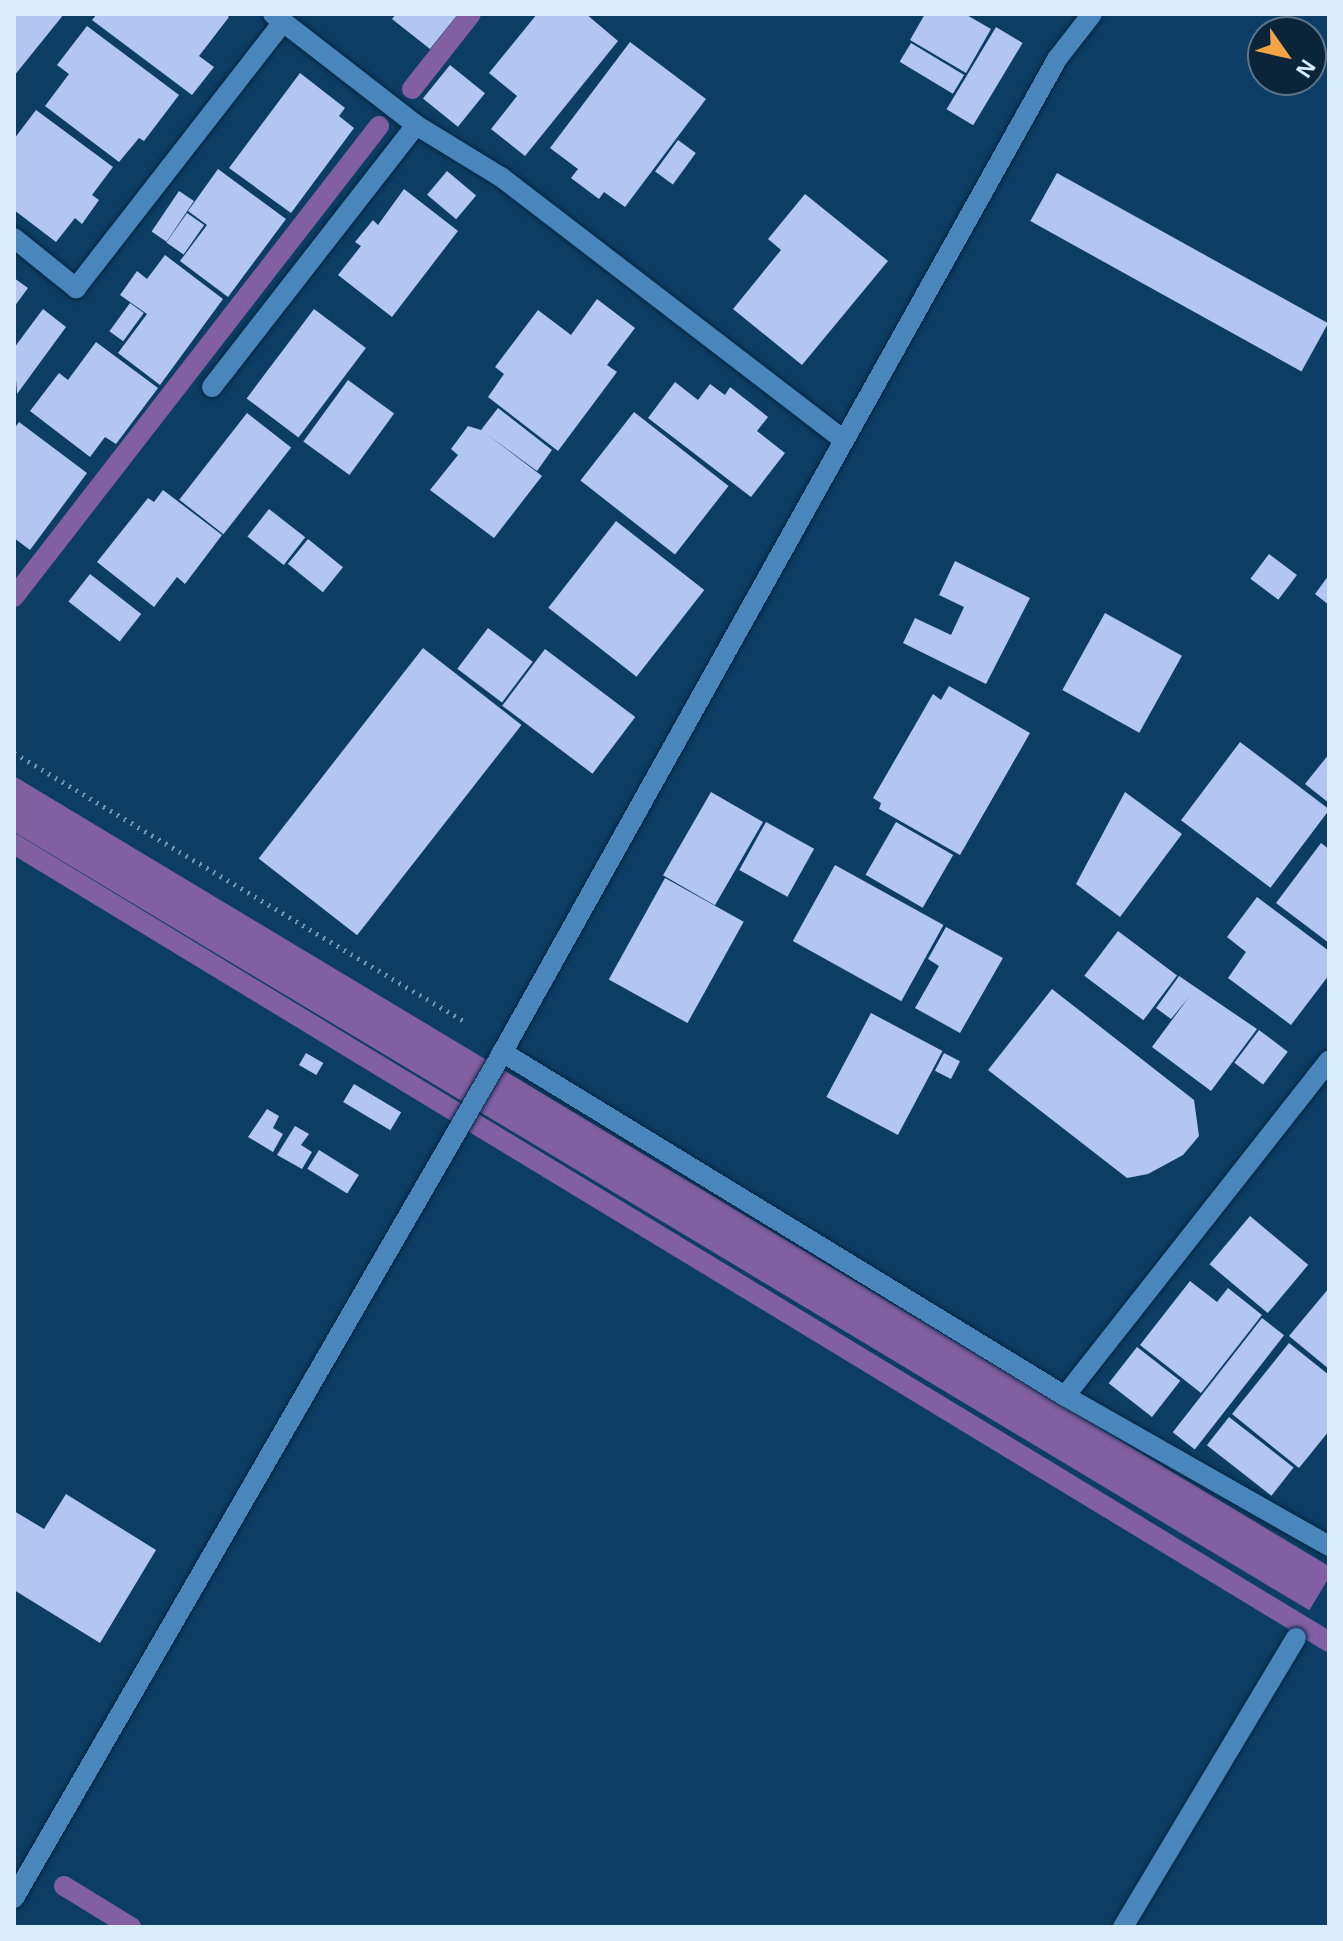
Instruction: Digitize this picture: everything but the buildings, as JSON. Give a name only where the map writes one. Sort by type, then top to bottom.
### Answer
[{"type":"street","points":[[14,1898],[455,1128],[502,1053],[1057,59],[1092,14]]},
{"type":"street","points":[[14,238],[76,288],[278,18],[416,125],[501,177],[844,440]]},
{"type":"street","points":[[212,387],[416,125]]},
{"type":"street","points":[[502,1053],[1065,1396],[1329,1546]]},
{"type":"street","points":[[1065,1396],[1329,1060]]},
{"type":"street","points":[[1123,1927],[1296,1638]]},
{"type":"path","points":[[14,753],[413,994],[502,1053]]},
{"type":"shaded area","points":[[14,776],[1329,1566],[1329,1578],[1309,1610],[14,832]]},
{"type":"waterway","points":[[412,89],[471,14]]},
{"type":"waterway","points":[[14,597],[379,126]]},
{"type":"waterway","points":[[14,844],[1329,1642]]},
{"type":"waterway","points":[[64,1886],[131,1927]]}]
